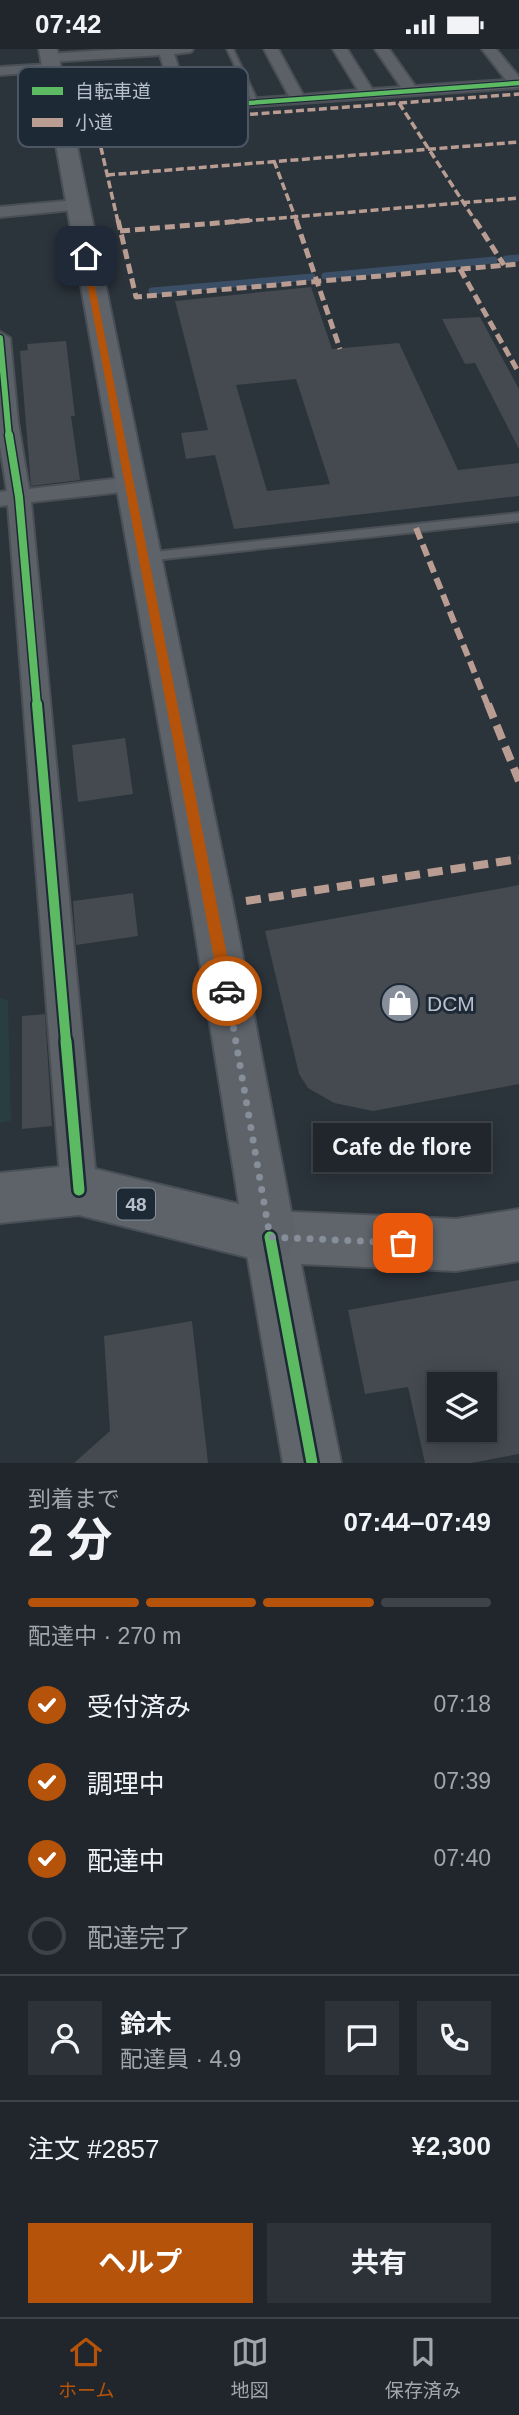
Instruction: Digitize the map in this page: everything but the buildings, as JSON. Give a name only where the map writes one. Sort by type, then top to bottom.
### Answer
[{"type":"main road","points":[[65,147],[212,906],[312,1463]]},
{"type":"main road","name":"48","points":[[0,1198],[79,1190],[270,1237]]},
{"type":"main road","points":[[270,1237],[456,1245],[519,1235]]},
{"type":"street","points":[[0,71],[49,59],[186,49]]},
{"type":"street","points":[[271,49],[298,99]]},
{"type":"street","points":[[340,49],[368,94]]},
{"type":"street","points":[[382,49],[411,91]]},
{"type":"street","points":[[489,49],[518,83]]},
{"type":"street","points":[[165,50],[171,67]]},
{"type":"street","points":[[248,103],[518,83]]},
{"type":"street","points":[[0,212],[76,205]]},
{"type":"street","points":[[0,338],[10,498],[79,1190]]},
{"type":"street","points":[[10,498],[130,484]]},
{"type":"lane","points":[[230,49],[239,67]]},
{"type":"lane","points":[[248,86],[256,102]]},
{"type":"lane","points":[[145,557],[519,517]]},
{"type":"green space","points":[[0,998],[8,1000],[11,1121],[0,1123]]},
{"type":"waterway","points":[[506,259],[519,258]]},
{"type":"waterway","points":[[325,276],[494,260]]},
{"type":"waterway","points":[[152,291],[312,277]]},
{"type":"marked path","points":[[248,115],[519,94]]},
{"type":"marked path","points":[[399,103],[504,265]]},
{"type":"marked path","points":[[107,175],[519,142]]},
{"type":"marked path","points":[[101,147],[136,297],[519,264]]},
{"type":"marked path","points":[[274,161],[319,282],[340,349]]},
{"type":"marked path","points":[[120,231],[519,198]]},
{"type":"marked path","points":[[460,269],[519,373]]},
{"type":"marked path","points":[[416,528],[519,781]]},
{"type":"marked path","points":[[246,901],[519,859]]},
{"type":"cycle path","points":[[248,103],[519,83]]},
{"type":"cycle path","points":[[0,338],[7,422],[19,497],[79,1190]]},
{"type":"cycle path","points":[[270,1237],[312,1463]]},
{"type":"way so far","points":[[227,991],[270,1237],[403,1243]]},
{"type":"place","name":"DCM","points":[[400,1003]]},
{"type":"place","name":"Cafe de flore","points":[[403,1243]]},
{"type":"route","points":[[86,256],[227,991]]}]
